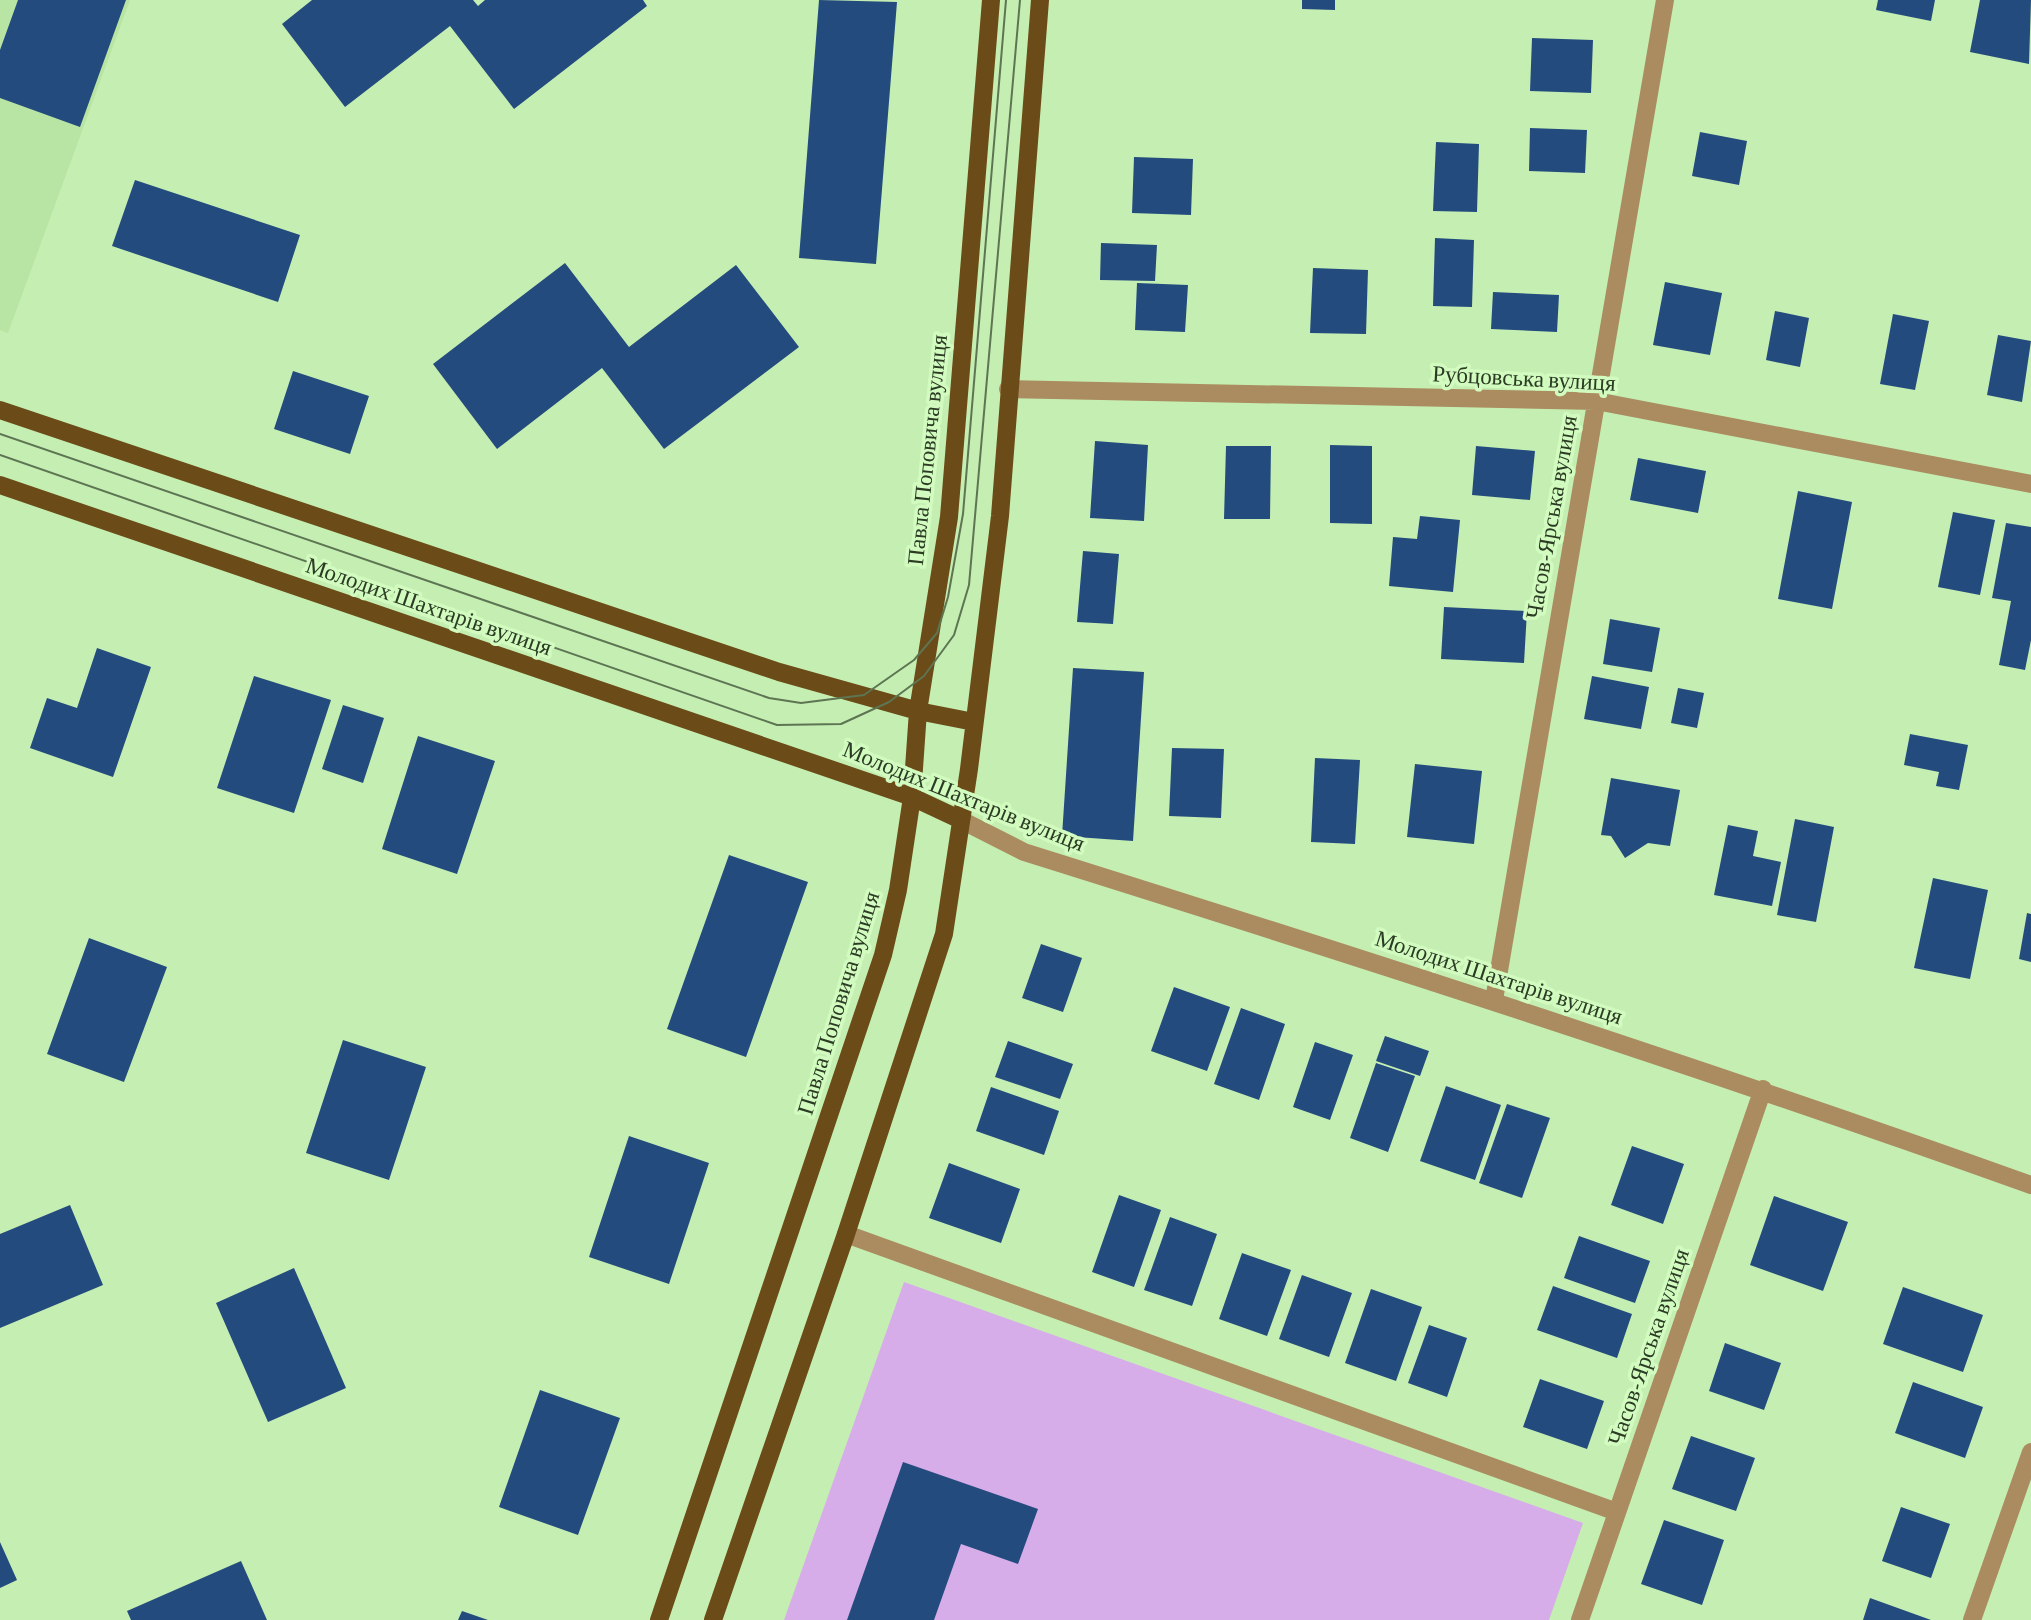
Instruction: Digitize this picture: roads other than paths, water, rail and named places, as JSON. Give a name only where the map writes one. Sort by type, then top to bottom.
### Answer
[{"type":"main road","name":"Павла Поповича вулиця","points":[[659,1620],[883,955],[898,890],[912,797],[918,711],[949,517],[991,0]]},
{"type":"main road","points":[[713,1620],[846,1234],[944,934],[1000,516],[1040,0]]},
{"type":"main road","points":[[0,410],[779,672],[918,711],[974,722]]},
{"type":"main road","name":"Молодих Шахтарів вулиця","points":[[0,485],[912,797],[960,819]]},
{"type":"street","name":"Часов-Ярська вулиця","points":[[1494,1000],[1665,0]]},
{"type":"street","name":"Рубцовська вулиця","points":[[1008,389],[1596,401],[2031,484]]},
{"type":"street","name":"Молодих Шахтарів вулиця","points":[[960,819],[1024,852],[1494,1000],[1763,1089],[2031,1185]]},
{"type":"street","name":"Часов-Ярська вулиця","points":[[1580,1620],[1763,1089]]},
{"type":"street","points":[[846,1234],[1617,1512]]},
{"type":"street","points":[[1972,1620],[2031,1452]]},
{"type":"tram line","points":[[0,434],[769,698],[801,703],[864,695],[914,660],[937,633],[948,597],[963,514],[1006,0]]},
{"type":"tram line","points":[[0,455],[777,725],[841,724],[889,702],[924,676],[954,635],[969,585],[1020,0]]}]
